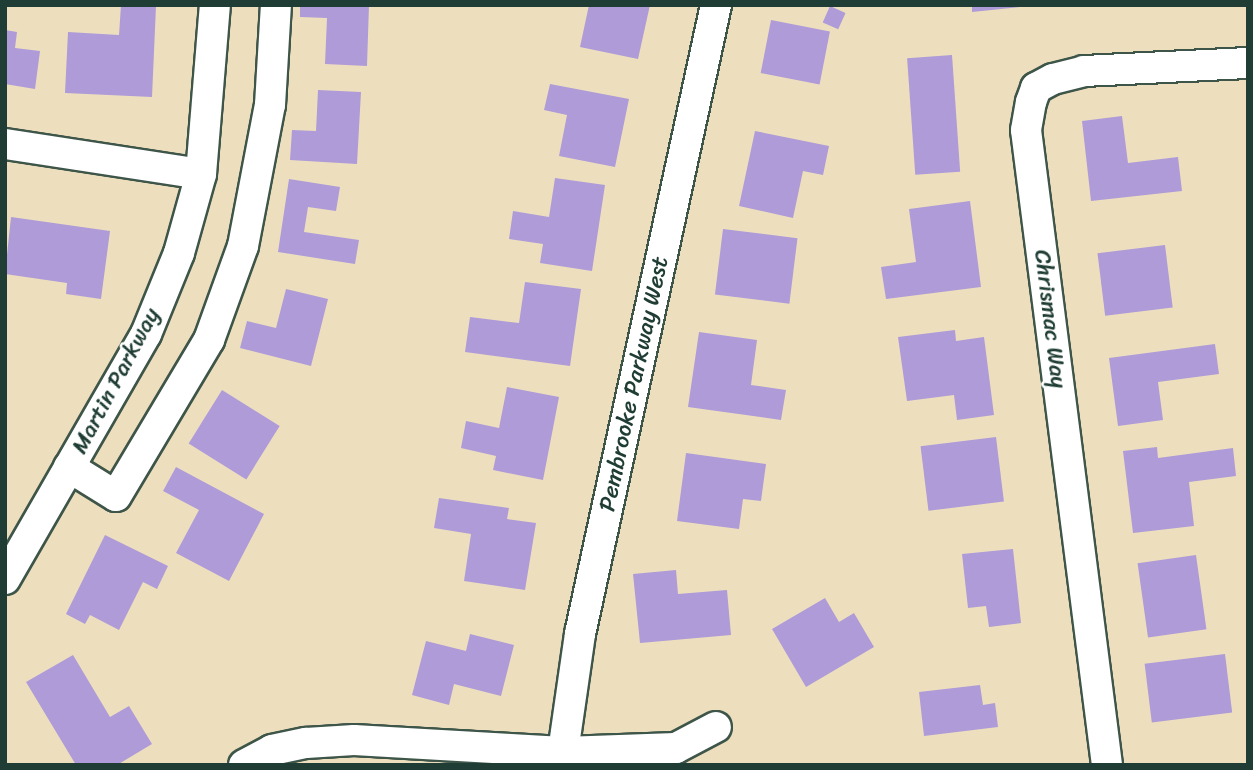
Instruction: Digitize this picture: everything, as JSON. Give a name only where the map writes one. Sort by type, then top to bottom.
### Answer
[{"type":"street","name":"Martin Parkway","points":[[5,579],[146,334],[179,253],[201,174],[215,5]]},
{"type":"street","points":[[69,467],[116,496],[209,340],[243,246],[270,105],[276,5]]},
{"type":"street","name":"Pembrooke Parkway West","points":[[564,758],[580,634],[716,5]]},
{"type":"street","name":"Chrismac Way","points":[[1107,765],[1026,130],[1031,102],[1036,88],[1053,79],[1084,71],[1248,63]]},
{"type":"street","points":[[5,144],[201,174]]},
{"type":"street","points":[[244,765],[272,750],[306,743],[354,740],[564,758],[676,748],[716,727]]},
{"type":"building","points":[[121,5],[156,6],[152,97],[65,93],[68,32],[119,35]]},
{"type":"building","points":[[300,5],[369,5],[367,66],[325,64],[327,18],[300,17]]},
{"type":"building","points":[[589,5],[650,5],[638,59],[580,47]]},
{"type":"building","points":[[972,5],[1020,5],[1020,7],[972,12]]},
{"type":"building","points":[[830,6],[846,13],[838,29],[823,22]]},
{"type":"building","points":[[771,20],[830,31],[820,84],[761,73]]},
{"type":"building","points":[[5,30],[17,32],[15,48],[40,51],[35,89],[5,84]]},
{"type":"building","points":[[952,55],[960,172],[915,175],[907,58]]},
{"type":"building","points":[[550,84],[629,99],[615,167],[559,156],[567,115],[544,110]]},
{"type":"building","points":[[318,90],[361,92],[357,164],[290,160],[292,130],[316,131]]},
{"type":"building","points":[[1122,116],[1128,163],[1178,157],[1182,191],[1091,201],[1082,121]]},
{"type":"building","points":[[755,131],[829,146],[823,175],[803,171],[793,218],[739,206]]},
{"type":"building","points":[[555,178],[605,185],[592,271],[540,263],[543,244],[509,239],[513,211],[549,217]]},
{"type":"building","points":[[289,179],[340,187],[336,211],[308,207],[304,232],[359,240],[355,264],[278,252]]},
{"type":"building","points":[[970,201],[981,287],[886,299],[881,267],[916,262],[909,209]]},
{"type":"building","points":[[11,217],[110,231],[101,299],[66,294],[67,283],[5,274]]},
{"type":"building","points":[[723,229],[797,238],[789,304],[715,295]]},
{"type":"building","points":[[1165,245],[1173,308],[1105,316],[1098,253]]},
{"type":"building","points":[[525,282],[581,289],[570,366],[465,352],[470,317],[519,323]]},
{"type":"building","points":[[286,289],[328,299],[311,366],[240,348],[247,321],[276,328]]},
{"type":"building","points":[[955,330],[956,341],[984,337],[994,415],[957,420],[954,395],[907,401],[898,337]]},
{"type":"building","points":[[699,332],[757,340],[751,385],[786,390],[781,420],[688,407]]},
{"type":"building","points":[[1215,344],[1219,374],[1158,382],[1163,420],[1118,426],[1109,358]]},
{"type":"building","points":[[507,387],[559,397],[543,480],[493,470],[496,456],[461,448],[466,421],[499,428]]},
{"type":"building","points":[[222,390],[280,426],[246,479],[189,443]]},
{"type":"building","points":[[996,437],[1004,502],[928,511],[921,446]]},
{"type":"building","points":[[1157,447],[1158,458],[1233,448],[1236,476],[1189,482],[1194,526],[1133,533],[1123,451]]},
{"type":"building","points":[[686,453],[766,464],[761,501],[743,499],[739,529],[677,521]]},
{"type":"building","points":[[176,467],[264,514],[229,581],[176,553],[199,510],[163,491]]},
{"type":"building","points":[[439,498],[509,508],[507,519],[536,523],[525,590],[464,581],[471,534],[434,528]]},
{"type":"building","points":[[105,535],[168,566],[157,589],[143,582],[119,630],[90,615],[85,624],[66,614]]},
{"type":"building","points":[[1013,549],[1021,623],[989,627],[986,606],[968,608],[962,554]]},
{"type":"building","points":[[1196,555],[1206,629],[1148,637],[1138,563]]},
{"type":"building","points":[[676,570],[678,594],[727,590],[731,635],[640,643],[633,574]]},
{"type":"building","points":[[825,598],[839,622],[854,613],[874,647],[806,687],[772,629]]},
{"type":"building","points":[[470,634],[514,645],[501,696],[454,684],[449,705],[412,695],[426,641],[466,651]]},
{"type":"building","points":[[1225,654],[1232,713],[1152,722],[1145,664]]},
{"type":"building","points":[[73,655],[110,717],[129,706],[152,744],[117,765],[76,765],[26,682]]},
{"type":"building","points":[[980,685],[983,705],[995,703],[998,727],[924,736],[919,692]]}]
